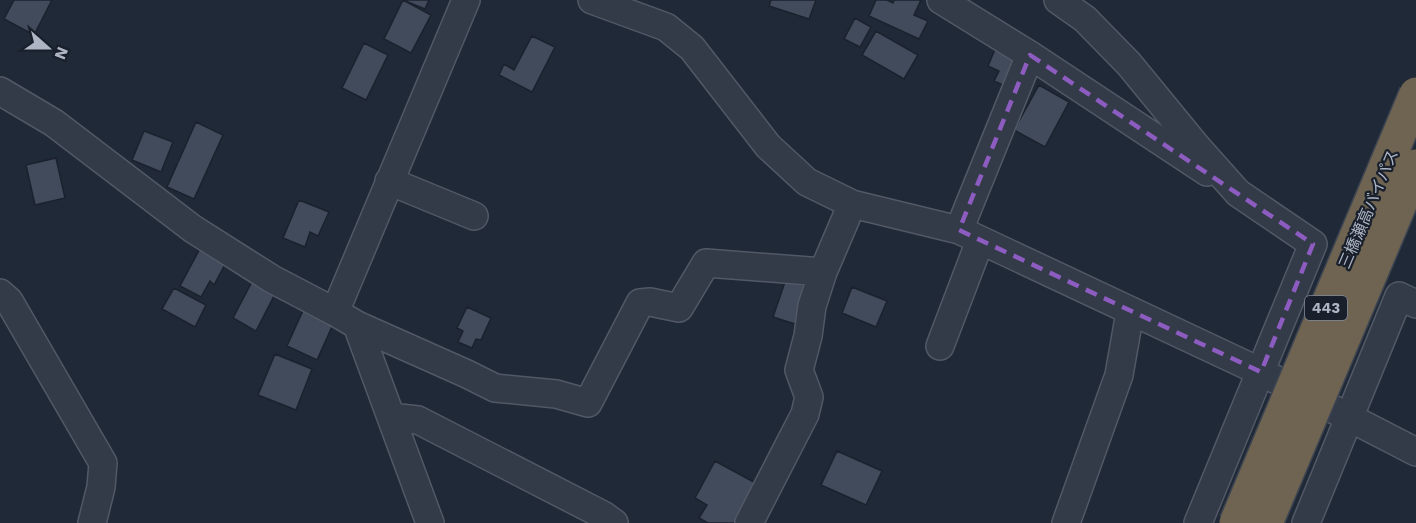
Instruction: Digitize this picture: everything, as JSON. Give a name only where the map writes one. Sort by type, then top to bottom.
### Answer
[{"type":"highway","name":"三橋瀬高バイパス","points":[[1236,523],[1416,94]]},
{"type":"highway","name":"三橋瀬高バイパス","points":[[1266,523],[1416,166]]},
{"type":"street","points":[[430,523],[391,417],[346,318],[389,181],[466,0]]},
{"type":"street","points":[[592,0],[666,27],[692,48],[768,146],[807,183],[852,204],[969,235],[1261,372],[1416,452]]},
{"type":"street","points":[[941,0],[1030,55],[1313,244],[1407,300],[1349,419],[1306,523]]},
{"type":"street","points":[[1058,0],[1085,19],[1129,64],[1238,193]]},
{"type":"street","points":[[940,346],[969,235],[1030,55]]},
{"type":"street","points":[[0,91],[54,123],[193,229],[272,279],[346,318],[495,388],[556,394],[588,404],[640,303],[650,302],[679,308],[706,263],[823,272]]},
{"type":"street","points":[[389,181],[474,216]]},
{"type":"street","points":[[749,523],[805,414],[809,397],[799,370],[808,336],[812,306],[823,272],[852,204]]},
{"type":"street","points":[[1197,523],[1313,244]]},
{"type":"street","points":[[0,292],[9,301],[103,462],[101,487],[93,523]]},
{"type":"street","points":[[1066,523],[1119,375],[1130,312]]},
{"type":"street","points":[[391,417],[418,420],[615,523]]},
{"type":"highlighted area","points":[[1030,55],[1313,244],[1261,372],[959,230]]},
{"type":"building","points":[[14,0],[52,0],[34,35],[4,19]]},
{"type":"building","points":[[403,0],[429,0],[425,9]]},
{"type":"building","points":[[403,0],[431,15],[411,53],[384,39]]},
{"type":"building","points":[[771,0],[816,0],[809,19],[769,6]]},
{"type":"building","points":[[876,0],[887,0],[893,3],[894,0],[921,0],[914,15],[928,21],[919,39],[869,16]]},
{"type":"building","points":[[855,18],[871,27],[860,47],[844,39]]},
{"type":"building","points":[[876,31],[918,55],[904,79],[862,55]]},
{"type":"building","points":[[532,36],[555,47],[532,92],[499,75],[504,64],[514,70]]},
{"type":"building","points":[[364,43],[388,55],[366,100],[342,88]]},
{"type":"building","points":[[996,47],[1016,59],[1005,86],[994,81],[999,71],[988,66]]},
{"type":"building","points":[[1039,85],[1069,102],[1045,147],[1014,130]]},
{"type":"building","points":[[196,122],[223,135],[194,199],[167,187]]},
{"type":"building","points":[[144,131],[173,142],[161,172],[132,160]]},
{"type":"building","points":[[56,158],[65,198],[35,205],[26,165]]},
{"type":"building","points":[[299,200],[329,212],[318,236],[310,232],[305,247],[283,238]]},
{"type":"building","points":[[204,241],[230,255],[214,285],[210,281],[201,297],[180,286]]},
{"type":"building","points":[[255,276],[278,288],[256,331],[233,318]]},
{"type":"building","points":[[786,279],[809,287],[795,324],[773,317]]},
{"type":"building","points":[[852,287],[887,301],[876,327],[842,313]]},
{"type":"building","points":[[174,288],[206,305],[195,327],[162,309]]},
{"type":"building","points":[[305,306],[335,320],[317,360],[287,346]]},
{"type":"building","points":[[467,307],[491,318],[481,340],[476,339],[472,348],[458,342],[463,331],[457,328]]},
{"type":"building","points":[[275,354],[312,369],[296,410],[258,395]]},
{"type":"building","points":[[837,451],[882,471],[866,505],[821,485]]},
{"type":"building","points":[[715,461],[763,487],[743,523],[708,523],[699,518],[707,505],[695,498]]}]
